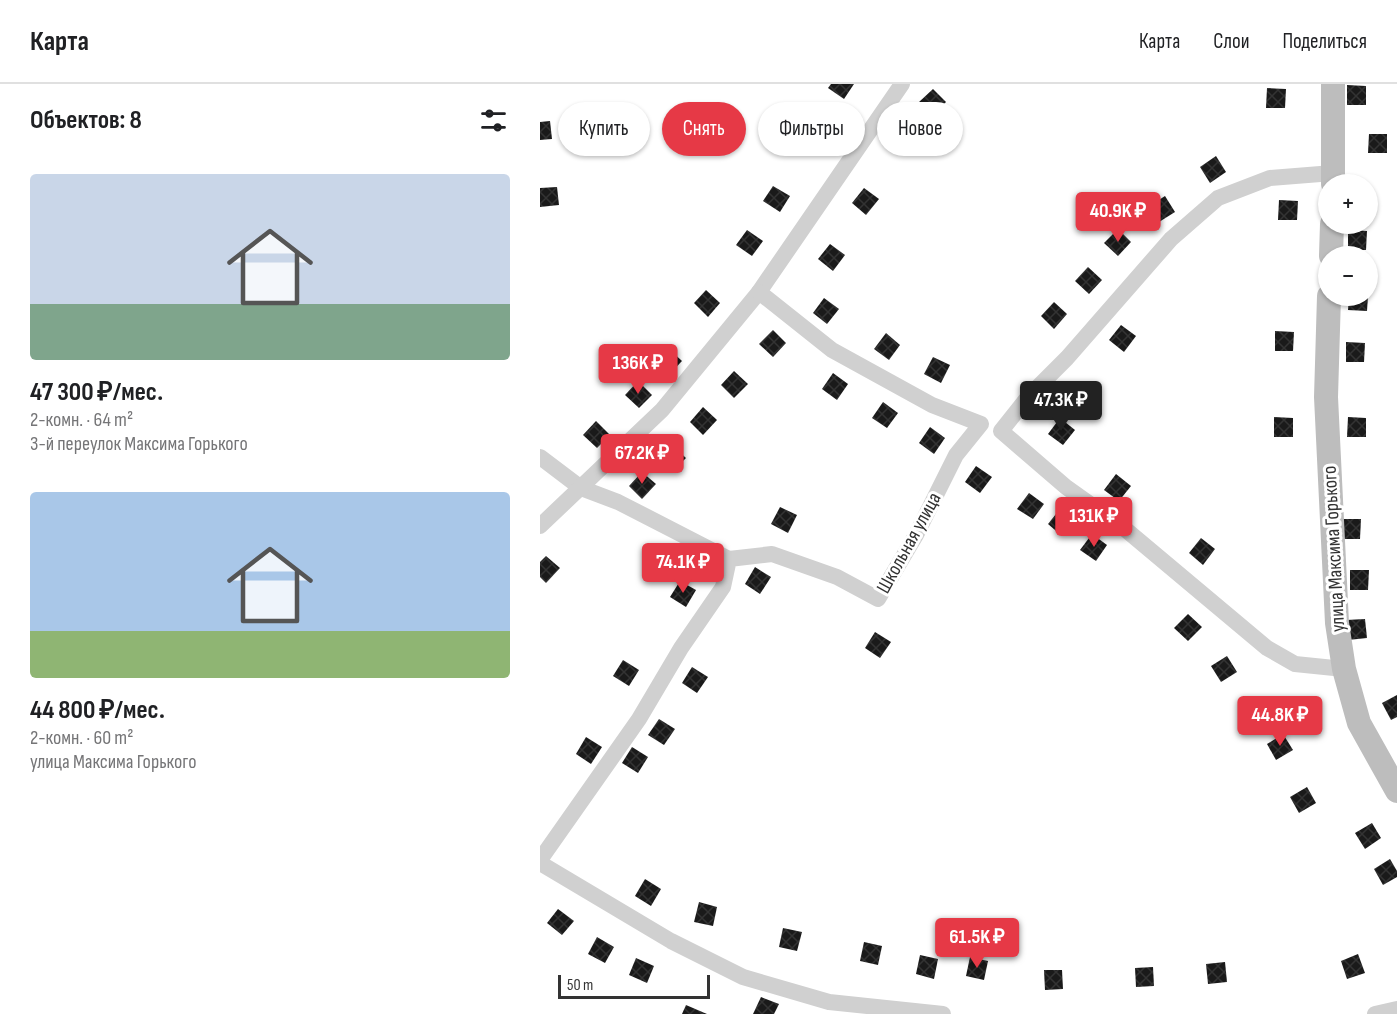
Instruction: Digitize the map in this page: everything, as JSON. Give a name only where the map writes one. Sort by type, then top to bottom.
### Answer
[{"type":"street","points":[[540,526],[662,410],[759,292],[902,84]]},
{"type":"street","points":[[1333,84],[1333,174]]},
{"type":"street","points":[[1001,431],[1028,397],[1067,358],[1156,255],[1218,198],[1270,178],[1318,179]]},
{"type":"street","points":[[759,292],[832,350],[932,405],[1001,431],[1066,487],[1125,530],[1267,648],[1295,664],[1344,669]]},
{"type":"street","name":"улица Максима Горького","points":[[1329,306],[1326,397],[1337,622],[1344,669],[1359,723],[1397,791]]},
{"type":"street","name":"Школьная улица","points":[[729,559],[772,554],[837,577],[878,599],[916,535],[956,455],[981,424]]},
{"type":"street","points":[[540,457],[581,488],[618,502],[729,559],[723,587],[681,648],[639,719],[540,861],[671,940],[743,977],[829,1002],[943,1014]]},
{"type":"street","points":[[1375,1014],[1394,1011]]},
{"type":"building","points":[[831,84],[854,84],[844,99],[828,88]]},
{"type":"building","points":[[1347,85],[1366,86],[1366,105],[1347,105]]},
{"type":"building","points":[[1267,88],[1286,89],[1285,108],[1266,108]]},
{"type":"building","points":[[933,89],[946,102],[919,102]]},
{"type":"building","points":[[550,121],[552,139],[540,140],[540,122]]},
{"type":"building","points":[[1369,134],[1387,134],[1387,153],[1368,153]]},
{"type":"building","points":[[1216,156],[1226,172],[1210,183],[1200,167]]},
{"type":"building","points":[[773,186],[790,196],[780,212],[763,201]]},
{"type":"building","points":[[557,187],[559,205],[540,207],[540,188]]},
{"type":"building","points":[[864,188],[879,199],[866,215],[852,203]]},
{"type":"building","points":[[1165,196],[1175,212],[1159,222],[1148,207]]},
{"type":"building","points":[[1279,200],[1298,201],[1297,220],[1278,220]]},
{"type":"building","points":[[1118,229],[1131,242],[1118,256],[1104,243]]},
{"type":"building","points":[[747,230],[763,241],[752,256],[736,245]]},
{"type":"building","points":[[1348,234],[1367,234],[1366,246],[1348,246]]},
{"type":"building","points":[[830,244],[845,255],[833,271],[818,259]]},
{"type":"building","points":[[1088,267],[1102,280],[1089,294],[1075,281]]},
{"type":"building","points":[[706,290],[720,303],[708,317],[694,303]]},
{"type":"building","points":[[824,298],[839,309],[827,324],[813,313]]},
{"type":"building","points":[[1054,302],[1067,314],[1054,329],[1041,316]]},
{"type":"building","points":[[1348,306],[1367,306],[1367,311],[1348,310]]},
{"type":"building","points":[[1121,325],[1136,336],[1124,352],[1109,340]]},
{"type":"building","points":[[773,330],[786,343],[773,357],[759,344]]},
{"type":"building","points":[[1275,331],[1294,332],[1293,351],[1275,351]]},
{"type":"building","points":[[886,333],[900,345],[889,360],[874,349]]},
{"type":"building","points":[[1346,342],[1365,343],[1364,362],[1346,362]]},
{"type":"building","points":[[668,348],[682,361],[669,375],[655,361]]},
{"type":"building","points":[[933,357],[950,365],[941,383],[924,374]]},
{"type":"building","points":[[734,371],[748,384],[734,398],[721,385]]},
{"type":"building","points":[[833,373],[848,384],[837,400],[822,389]]},
{"type":"building","points":[[638,381],[652,395],[639,408],[625,395]]},
{"type":"building","points":[[883,402],[898,413],[887,428],[872,418]]},
{"type":"building","points":[[703,407],[717,420],[703,435],[690,422]]},
{"type":"building","points":[[1274,417],[1293,418],[1293,437],[1274,437]]},
{"type":"building","points":[[1348,417],[1366,418],[1366,437],[1347,437]]},
{"type":"building","points":[[1060,418],[1075,430],[1063,445],[1048,434]]},
{"type":"building","points":[[596,421],[610,435],[597,448],[583,435]]},
{"type":"building","points":[[930,427],[945,438],[934,454],[919,443]]},
{"type":"building","points":[[672,445],[686,458],[672,472],[659,459]]},
{"type":"building","points":[[976,466],[992,477],[980,493],[965,482]]},
{"type":"building","points":[[642,472],[656,484],[642,499],[629,486]]},
{"type":"building","points":[[1116,474],[1131,486],[1119,501],[1104,490]]},
{"type":"building","points":[[1029,493],[1044,504],[1033,519],[1017,509]]},
{"type":"building","points":[[780,507],[797,515],[788,533],[771,524]]},
{"type":"building","points":[[1060,509],[1075,520],[1062,536],[1048,524]]},
{"type":"building","points":[[1342,519],[1361,519],[1360,539],[1341,539]]},
{"type":"building","points":[[1092,534],[1107,545],[1096,561],[1080,550]]},
{"type":"building","points":[[1201,538],[1215,549],[1203,565],[1189,553]]},
{"type":"building","points":[[546,556],[560,568],[546,583],[540,577],[540,562]]},
{"type":"building","points":[[755,567],[771,577],[760,594],[745,584]]},
{"type":"building","points":[[1350,570],[1369,570],[1368,590],[1350,590]]},
{"type":"building","points":[[680,581],[696,590],[686,607],[670,597]]},
{"type":"building","points":[[1188,614],[1202,627],[1188,641],[1174,628]]},
{"type":"building","points":[[1365,619],[1367,638],[1348,640],[1346,620]]},
{"type":"building","points":[[875,632],[891,642],[880,658],[865,648]]},
{"type":"building","points":[[1227,656],[1237,672],[1221,682],[1211,666]]},
{"type":"building","points":[[623,660],[639,670],[629,686],[613,676]]},
{"type":"building","points":[[692,667],[708,677],[697,693],[682,683]]},
{"type":"building","points":[[1397,695],[1397,717],[1391,720],[1382,703]]},
{"type":"building","points":[[1265,701],[1274,717],[1258,727],[1248,711]]},
{"type":"building","points":[[659,719],[675,729],[664,745],[648,735]]},
{"type":"building","points":[[1283,734],[1293,750],[1276,760],[1267,744]]},
{"type":"building","points":[[586,737],[602,747],[591,764],[576,754]]},
{"type":"building","points":[[632,747],[648,757],[638,773],[622,763]]},
{"type":"building","points":[[1307,787],[1316,803],[1299,813],[1290,797]]},
{"type":"building","points":[[1372,823],[1381,838],[1365,849],[1355,833]]},
{"type":"building","points":[[1390,859],[1397,871],[1397,877],[1383,885],[1374,869]]},
{"type":"building","points":[[645,879],[661,889],[651,906],[635,896]]},
{"type":"building","points":[[699,902],[717,907],[713,926],[694,922]]},
{"type":"building","points":[[558,909],[574,921],[562,935],[547,923]]},
{"type":"building","points":[[783,928],[802,932],[797,951],[779,947]]},
{"type":"building","points":[[597,937],[614,947],[605,963],[588,954]]},
{"type":"building","points":[[864,942],[882,946],[878,965],[860,961]]},
{"type":"building","points":[[1358,954],[1365,973],[1347,979],[1341,961]]},
{"type":"building","points":[[920,955],[938,959],[934,979],[916,974]]},
{"type":"building","points":[[970,957],[988,961],[984,980],[966,976]]},
{"type":"building","points":[[636,958],[654,966],[647,983],[629,975]]},
{"type":"building","points":[[1225,962],[1227,982],[1208,984],[1206,964]]},
{"type":"building","points":[[1153,967],[1154,986],[1136,987],[1135,968]]},
{"type":"building","points":[[1044,970],[1062,970],[1063,989],[1045,990]]},
{"type":"building","points":[[761,997],[779,1004],[774,1014],[753,1014]]},
{"type":"building","points":[[686,1005],[707,1014],[682,1014]]}]
